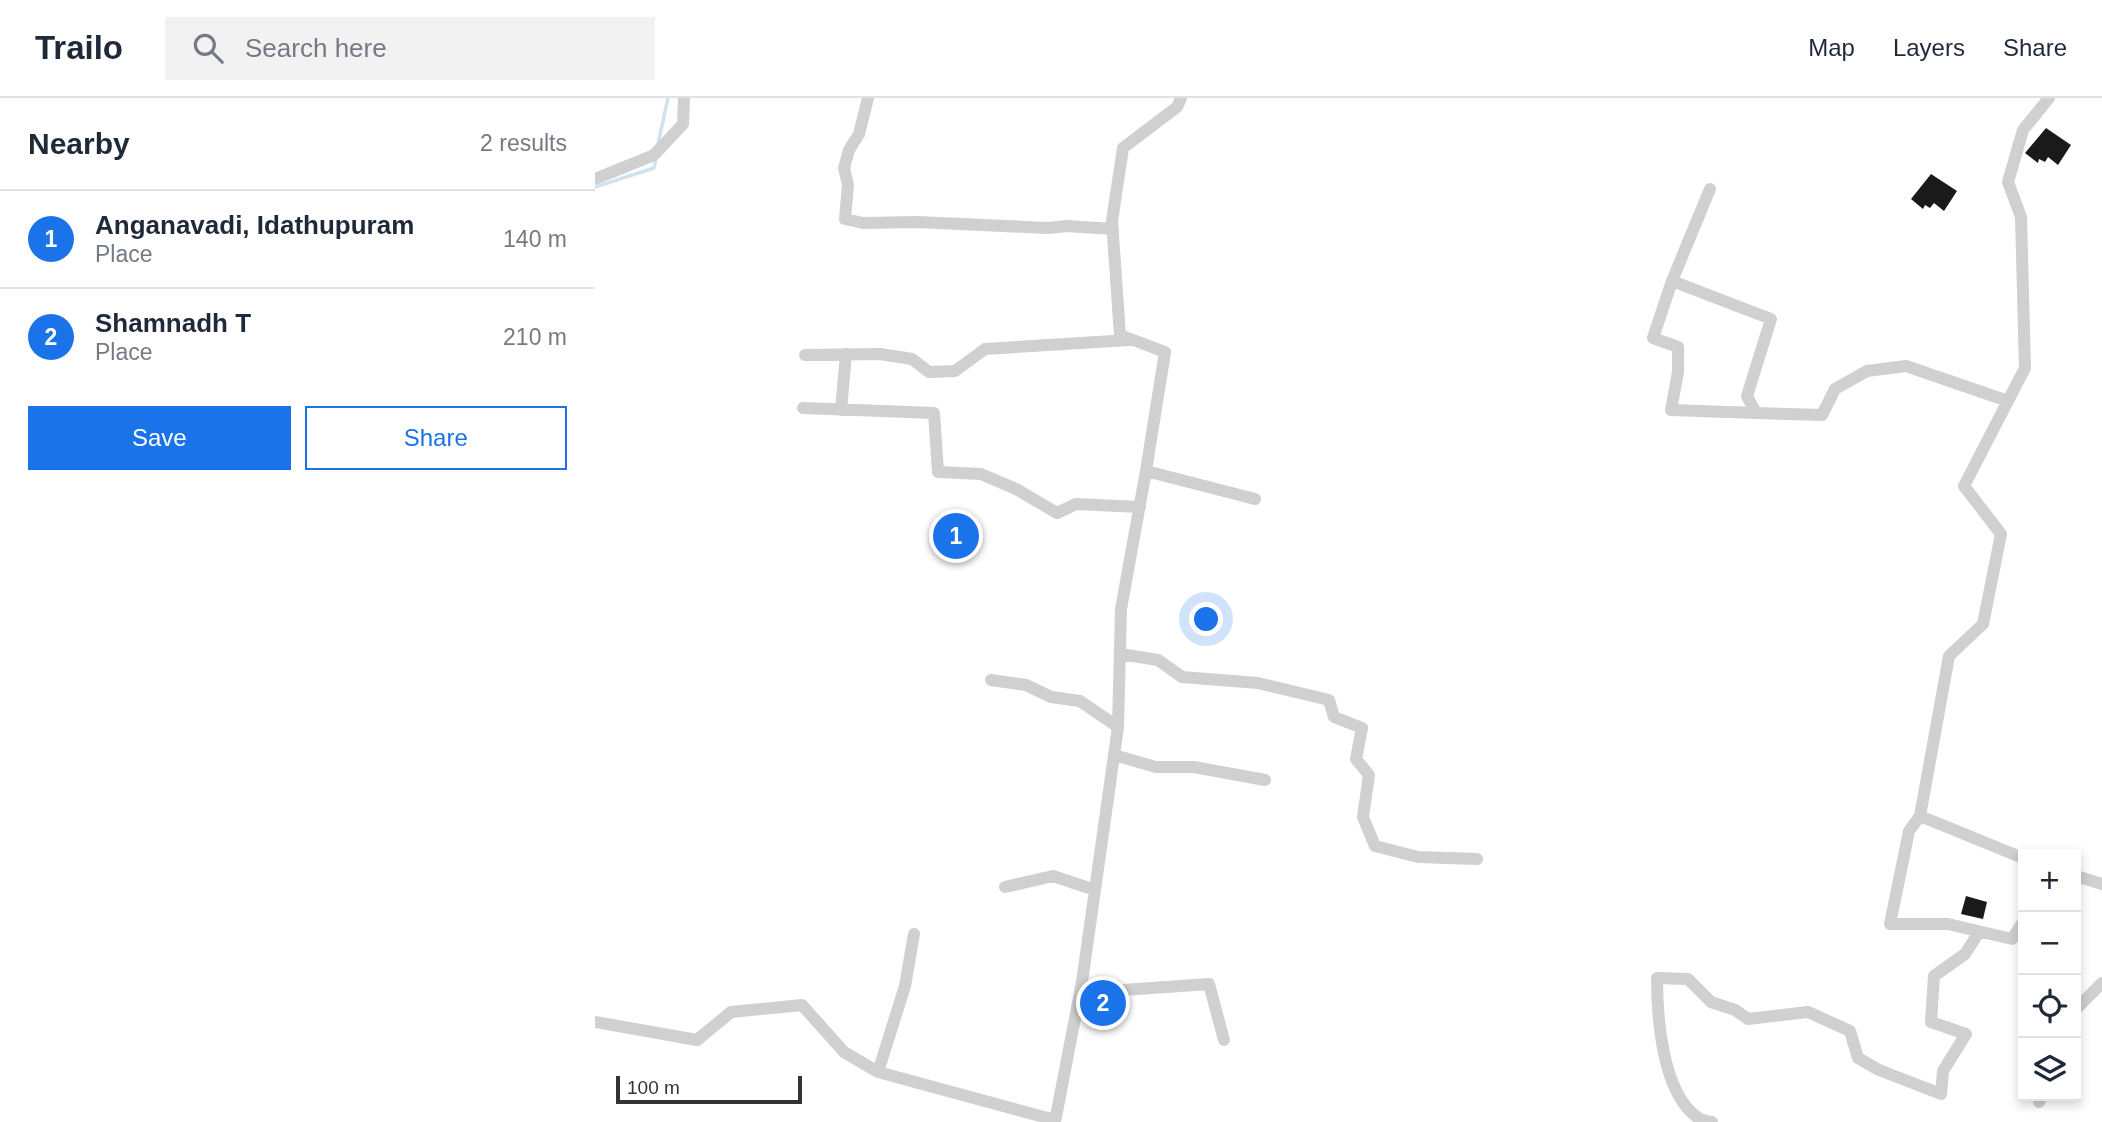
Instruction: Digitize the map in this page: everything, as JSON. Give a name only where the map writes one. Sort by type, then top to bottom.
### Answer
[{"type":"street","points":[[595,179],[654,155],[683,124],[684,98]]},
{"type":"street","points":[[868,98],[859,134],[849,150],[844,168],[848,185],[845,219],[863,223],[917,222],[1113,229]]},
{"type":"street","points":[[595,1022],[697,1040],[731,1012],[801,1005],[844,1052],[878,1072],[1055,1121],[1080,993],[1118,727],[1121,609],[1165,352],[1120,335],[1113,229],[1122,148],[1177,107],[1181,98]]},
{"type":"street","points":[[2018,930],[2012,939],[1948,924],[1890,924],[1909,831],[1920,816],[1949,656],[1983,624],[2001,534],[1964,486],[2025,368],[2021,217],[2008,182],[2023,130],[2049,98]]},
{"type":"street","points":[[1710,189],[1672,281],[1653,338],[1678,347],[1678,372],[1671,410],[1822,415],[1835,389],[1867,371],[1906,366],[2008,401]]},
{"type":"street","points":[[1672,281],[1771,319],[1747,396],[1756,413]]},
{"type":"street","points":[[805,355],[880,354],[912,359],[929,372],[955,371],[985,349],[1133,340]]},
{"type":"street","points":[[841,410],[846,354]]},
{"type":"street","points":[[803,408],[934,413],[938,472],[981,474],[1016,489],[1057,513],[1076,504],[1140,507]]},
{"type":"street","points":[[1146,471],[1255,499]]},
{"type":"street","points":[[1120,654],[1158,660],[1182,677],[1258,683],[1329,700],[1334,718],[1362,728],[1356,759],[1369,775],[1363,817],[1375,846],[1418,857],[1477,859]]},
{"type":"street","points":[[992,680],[1026,685],[1051,697],[1080,701],[1118,727]]},
{"type":"street","points":[[1114,755],[1156,767],[1194,767],[1265,780]]},
{"type":"street","points":[[1920,816],[2018,856]]},
{"type":"street","points":[[1005,887],[1053,876],[1095,890]]},
{"type":"street","points":[[2081,878],[2102,884]]},
{"type":"street","points":[[1712,1122],[1697,1118],[1679,1098],[1672,1082],[1661,1040],[1657,978],[1688,978],[1711,1002],[1735,1010],[1748,1019],[1808,1012],[1850,1031],[1857,1058],[1879,1070],[1941,1094],[1943,1071],[1966,1034],[1931,1022],[1934,976],[1965,954],[1979,932]]},
{"type":"street","points":[[878,1072],[905,986],[914,934]]},
{"type":"street","points":[[2081,1004],[2102,982]]},
{"type":"street","points":[[1080,993],[1209,984],[1224,1040]]},
{"type":"building","points":[[2046,128],[2071,145],[2058,165],[2048,157],[2045,162],[2039,159],[2038,163],[2025,153]]},
{"type":"building","points":[[1931,174],[1957,191],[1944,211],[1934,203],[1930,208],[1925,205],[1923,209],[1911,199]]},
{"type":"building","points":[[1966,896],[1987,902],[1983,919],[1961,914]]},
{"type":"building","points":[[1113,999],[1111,1015],[1092,1014],[1092,1001]]},
{"type":"waterway","points":[[658,144],[668,98]]},
{"type":"waterway","points":[[595,187],[654,168],[656,158]]},
{"type":"place","name":"Anganavadi, Idathupuram","points":[[956,536]]},
{"type":"place","name":"Shamnadh T","points":[[1103,1003]]}]
